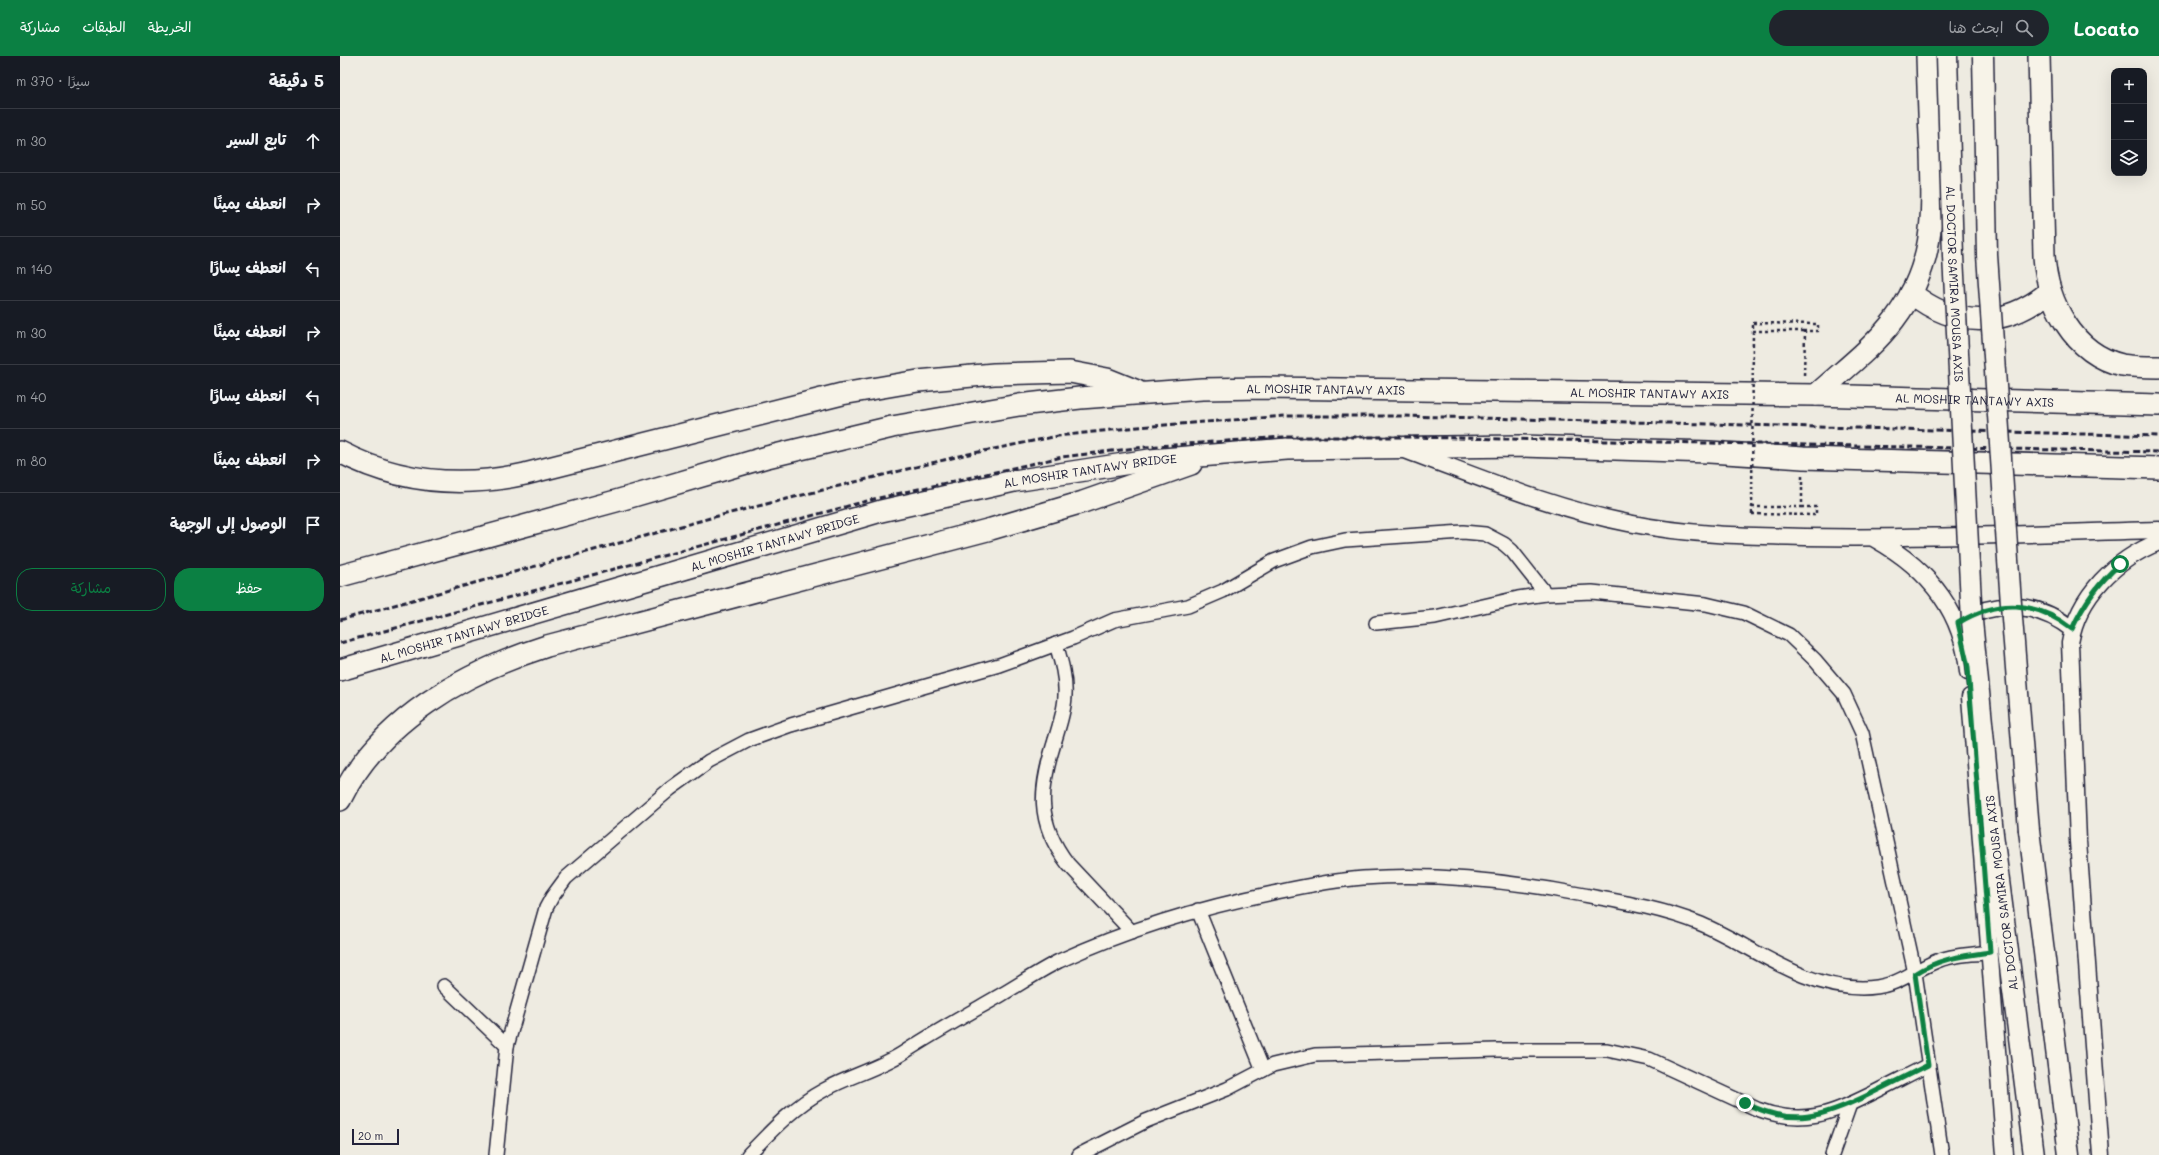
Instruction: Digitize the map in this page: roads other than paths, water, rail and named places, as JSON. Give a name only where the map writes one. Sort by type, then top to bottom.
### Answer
[{"type":"highway","points":[[1810,395],[1884,332],[1911,293],[1925,258],[1933,215],[1927,56]]},
{"type":"highway","points":[[2039,56],[2044,256],[2050,291],[2061,317],[2069,329],[2088,348],[2098,355],[2121,365],[2159,367]]},
{"type":"highway","points":[[1911,293],[1936,310],[1951,316],[1981,320],[2011,315],[2025,309],[2050,291]]},
{"type":"highway","points":[[340,452],[373,468],[416,479],[460,483],[482,482],[525,474],[842,394],[918,381],[994,374],[1070,372],[1107,379],[1141,392]]},
{"type":"highway","name":"AL MOSHIR TANTAWY AXIS","points":[[1141,392],[1264,388],[1810,395],[2159,405]]},
{"type":"highway","points":[[340,576],[616,501],[767,457],[850,436],[934,419],[1019,405],[1141,392]]},
{"type":"highway","points":[[340,800],[368,757],[400,724],[459,683],[502,662],[547,646],[1037,516],[1128,487],[1218,454],[1287,450],[1396,447],[1522,446],[1616,448],[1803,458],[2159,468]]},
{"type":"highway","name":"AL MOSHIR TANTAWY BRIDGE","points":[[340,670],[823,528],[933,499],[1014,481],[1081,469],[1218,454]]},
{"type":"main road","name":"AL DOCTOR SAMIRA MOUSA AXIS","points":[[1947,56],[1953,256],[1972,621],[1993,834],[2034,1155]]},
{"type":"main road","points":[[1983,56],[1987,255],[2012,618],[2029,830],[2069,1155]]},
{"type":"street","points":[[1396,447],[1538,500],[1630,524],[1693,533],[1875,538],[2159,530]]},
{"type":"street","points":[[496,1155],[507,1046],[546,908],[552,897],[566,878],[689,774],[729,749],[770,732],[999,665],[1056,644],[1114,620],[1188,606],[1223,591],[1274,561],[1312,547],[1345,540],[1463,532],[1485,534],[1504,544],[1512,551],[1546,594]]},
{"type":"street","points":[[1875,538],[1893,549],[1924,575],[1937,590],[1958,623],[1968,667],[2005,1155]]},
{"type":"street","points":[[2101,1155],[2094,1087],[2078,841],[2069,655],[2072,629],[2086,600],[2107,575],[2134,554],[2159,542]]},
{"type":"street","points":[[1376,623],[1435,617],[1518,598],[1546,594],[1592,592],[1725,607],[1760,619],[1780,630],[1789,636],[1826,670],[1844,694],[1862,733],[1915,974],[1942,1155]]},
{"type":"street","points":[[1958,623],[1982,610],[1996,607],[2016,606],[2037,609],[2049,614],[2072,629]]},
{"type":"street","points":[[1056,644],[1063,668],[1065,697],[1043,781],[1042,796],[1047,826],[1059,853],[1132,932]]},
{"type":"street","points":[[748,1155],[789,1113],[807,1099],[826,1088],[887,1062],[1056,963],[1132,932],[1198,910],[1255,896],[1345,880],[1393,877],[1474,880],[1584,895],[1677,916],[1718,932],[1777,964],[1799,974],[1834,984],[1851,987],[1876,987],[1889,984],[1915,974],[1937,961],[1949,957],[1990,952]]},
{"type":"street","points":[[1198,910],[1263,1070]]},
{"type":"street","points":[[444,986],[507,1046]]},
{"type":"street","points":[[1079,1155],[1167,1112],[1227,1089],[1263,1070],[1287,1061],[1315,1055],[1497,1050],[1607,1050],[1649,1059],[1770,1114],[1798,1118],[1811,1117],[1838,1110],[1928,1065]]},
{"type":"street","points":[[1832,1155],[1850,1104]]},
{"type":"railway","points":[[340,620],[714,517],[964,455],[1058,436],[1138,427],[1286,416],[1405,416],[2159,436]]},
{"type":"railway","points":[[340,643],[874,499],[1062,457],[1145,447],[1283,437],[1406,437],[2159,452]]}]
